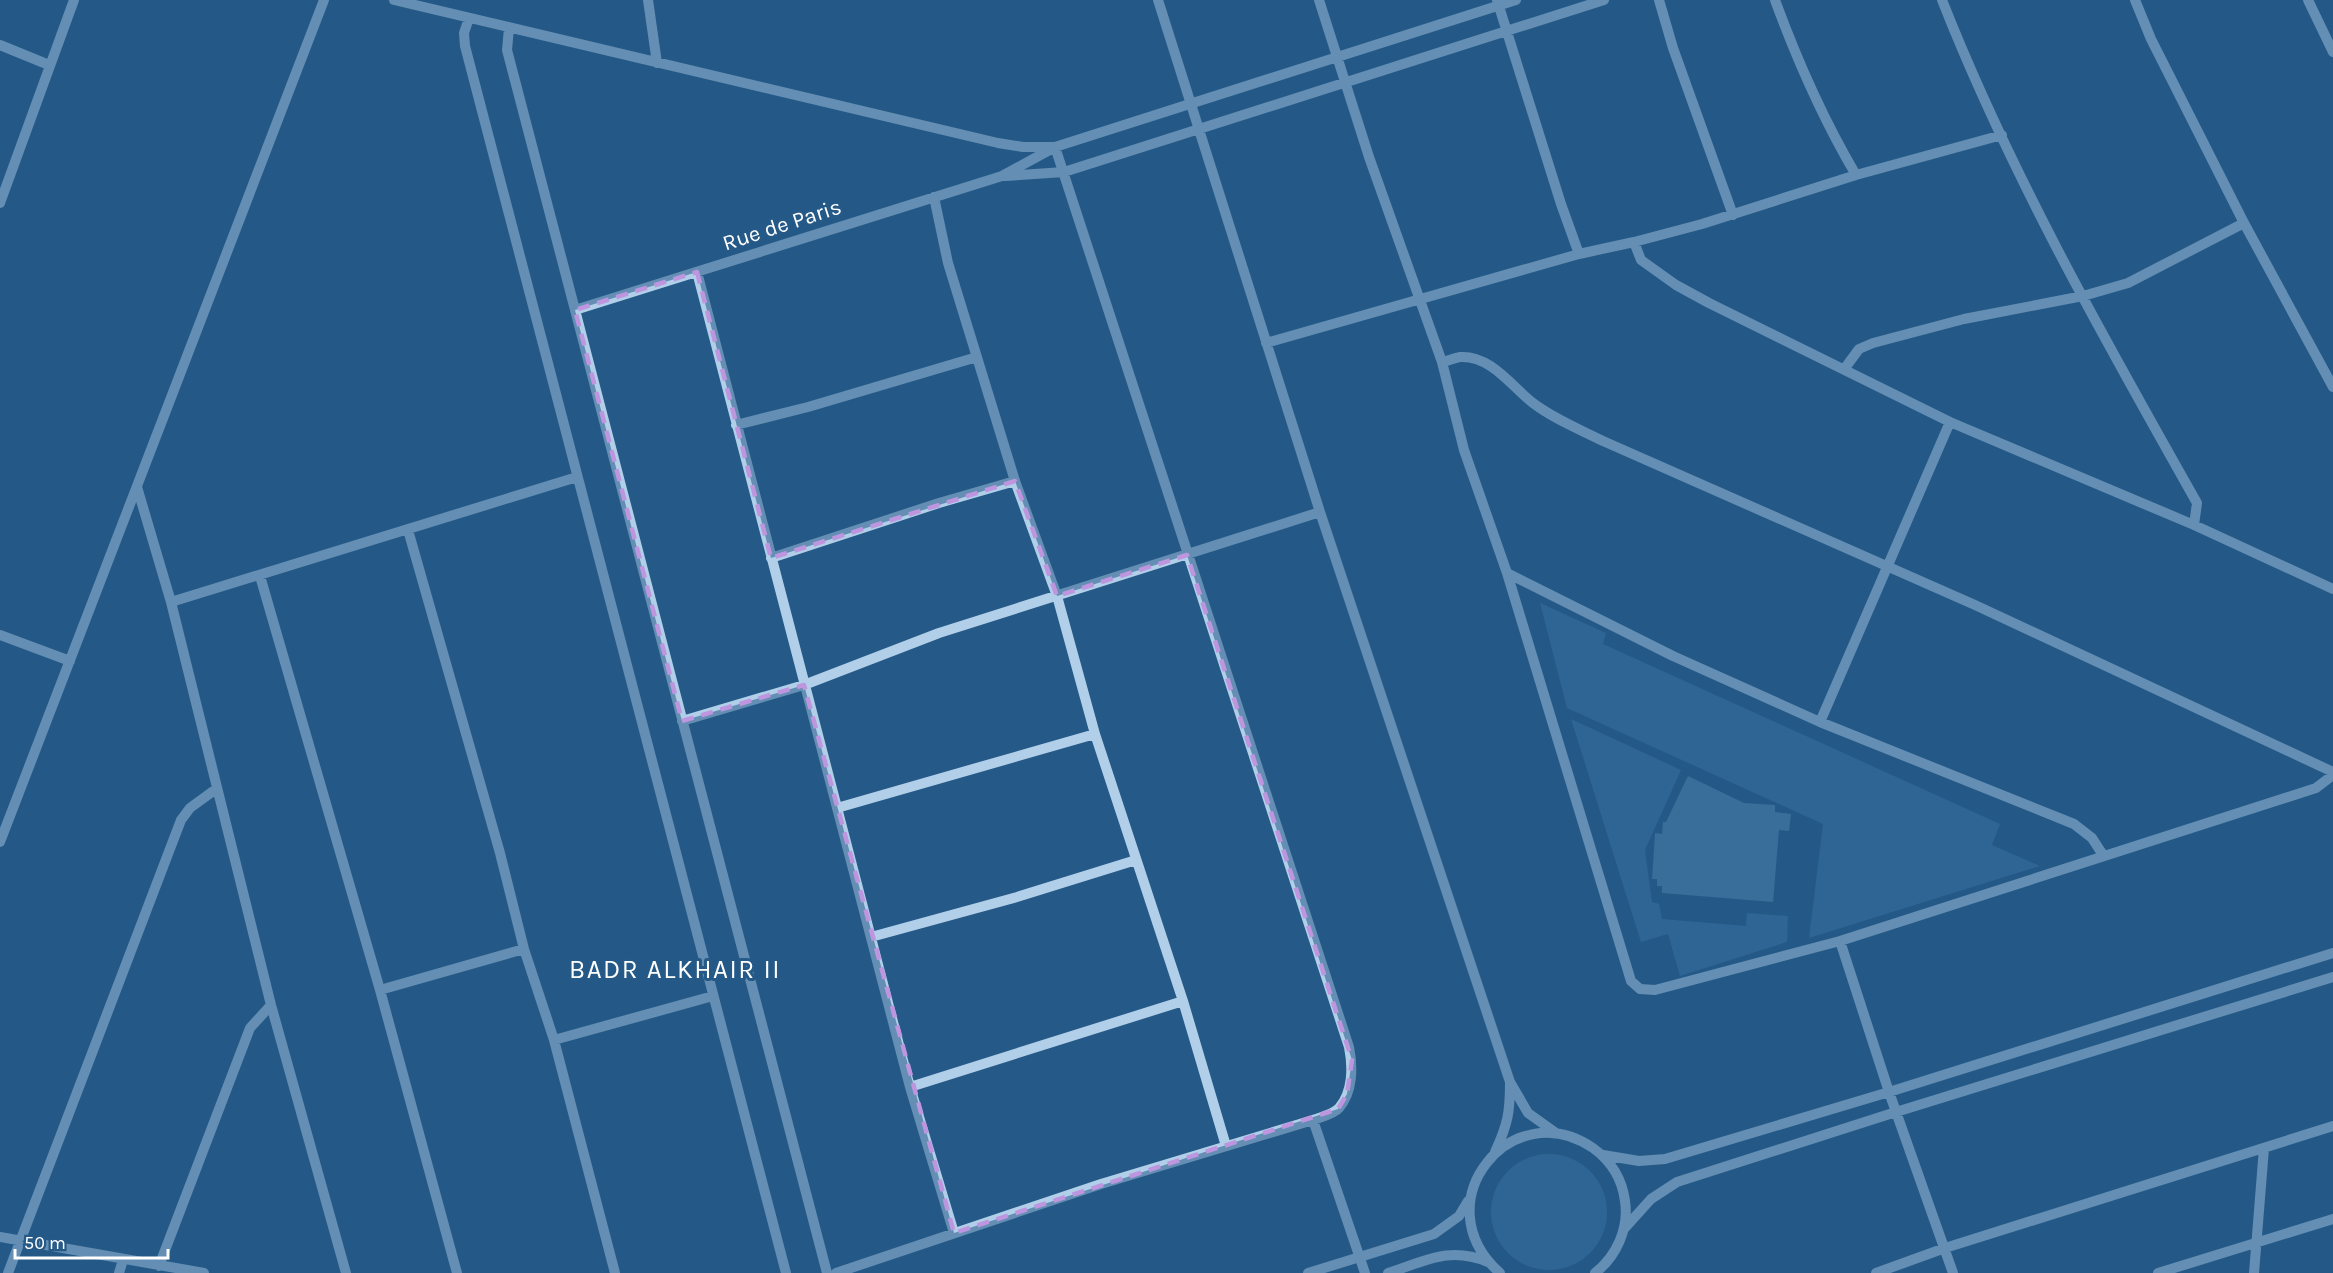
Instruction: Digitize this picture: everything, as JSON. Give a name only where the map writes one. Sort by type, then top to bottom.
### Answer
[{"type":"street","points":[[0,203],[74,0]]},
{"type":"street","points":[[0,842],[324,0]]},
{"type":"street","points":[[394,0],[998,143],[1023,147],[1055,147]]},
{"type":"street","points":[[648,0],[657,63]]},
{"type":"street","points":[[1158,0],[1320,512],[1510,1082],[1528,1113],[1557,1133]]},
{"type":"street","points":[[1319,0],[1369,157],[1442,362],[1464,450],[1507,573],[1631,981],[1640,989],[1654,990],[1840,941],[2316,788],[2333,773],[1975,605],[1566,422],[1533,403],[1497,371],[1485,364],[1460,357],[1442,362]]},
{"type":"street","points":[[1002,176],[1055,147],[1498,3],[1516,0]]},
{"type":"street","points":[[1002,176],[1064,172],[1604,0]]},
{"type":"street","points":[[1659,0],[1673,48],[1732,215]]},
{"type":"street","points":[[1774,0],[1794,52],[1836,140],[1856,175]]},
{"type":"street","points":[[1942,0],[2002,135],[2083,296],[2197,503],[2194,525]]},
{"type":"street","points":[[2135,0],[2151,39],[2244,223],[2333,387]]},
{"type":"street","points":[[2308,0],[2333,52]]},
{"type":"street","points":[[1498,3],[1579,254]]},
{"type":"street","points":[[469,18],[464,33],[465,46],[786,1273]]},
{"type":"street","points":[[509,28],[507,50],[827,1273]]},
{"type":"street","points":[[0,45],[49,65]]},
{"type":"street","points":[[1266,343],[1579,254],[1634,242],[1732,215],[1856,175],[2002,135]]},
{"type":"street","points":[[836,1273],[1101,1184],[1313,1120],[1338,1109],[1347,1094],[1352,1060],[1349,1047],[1055,147]]},
{"type":"street","name":"Rue de Paris","points":[[575,310],[1002,176]]},
{"type":"street","points":[[934,197],[948,263],[1015,481],[1057,596],[1095,734],[1183,1001],[1226,1146]]},
{"type":"street","points":[[1845,369],[1859,350],[1873,343],[1964,320],[2083,296],[2127,283],[2244,223]]},
{"type":"street","points":[[1634,242],[1641,260],[1676,285],[1950,422],[2194,525],[2333,589]]},
{"type":"street","points":[[697,272],[910,1087],[954,1233]]},
{"type":"street","points":[[736,425],[808,407],[977,357]]},
{"type":"street","points":[[1820,722],[1950,422]]},
{"type":"street","points":[[171,602],[577,477]]},
{"type":"street","points":[[771,558],[939,503],[1015,481]]},
{"type":"street","points":[[137,487],[171,602],[271,1005],[346,1273]]},
{"type":"street","points":[[682,721],[804,685],[939,633],[1320,512]]},
{"type":"street","points":[[408,530],[500,853],[524,949],[554,1040],[615,1273]]},
{"type":"street","points":[[1507,573],[1673,656],[1820,722],[2074,824],[2092,838],[2103,855]]},
{"type":"street","points":[[260,576],[380,990],[457,1273]]},
{"type":"street","points":[[0,636],[70,661]]},
{"type":"street","points":[[837,808],[1095,734]]},
{"type":"street","points":[[8,1273],[182,820],[190,808],[216,789]]},
{"type":"street","points":[[871,937],[1017,897],[1136,860]]},
{"type":"street","points":[[1840,941],[1889,1092],[1953,1273]]},
{"type":"street","points":[[380,990],[524,949]]},
{"type":"street","points":[[1604,1155],[1639,1161],[1665,1159],[1889,1092],[2333,952]]},
{"type":"street","points":[[1624,1229],[1651,1199],[1677,1182],[2333,977]]},
{"type":"street","points":[[554,1040],[713,996]]},
{"type":"street","points":[[910,1087],[1183,1001]]},
{"type":"street","points":[[159,1266],[250,1028],[271,1005]]},
{"type":"street","points":[[1500,1273],[1478,1248],[1469,1216],[1470,1199],[1478,1174],[1494,1154],[1505,1130],[1510,1110],[1510,1082]]},
{"type":"street","points":[[1313,1120],[1365,1273]]},
{"type":"street","points":[[1876,1273],[1945,1248],[2333,1126]]},
{"type":"street","points":[[1494,1154],[1512,1141],[1523,1137],[1557,1133],[1582,1140],[1604,1155],[1616,1172],[1623,1190],[1626,1209],[1624,1229],[1617,1248],[1599,1270]]},
{"type":"street","points":[[2254,1273],[2264,1148]]},
{"type":"street","points":[[1308,1273],[1434,1234],[1459,1216],[1470,1199]]},
{"type":"street","points":[[2158,1273],[2333,1219]]},
{"type":"street","points":[[0,1237],[204,1273]]},
{"type":"street","points":[[1388,1273],[1447,1254],[1461,1254],[1488,1262]]},
{"type":"street","points":[[119,1273],[123,1260]]},
{"type":"highlighted area","points":[[697,272],[771,558],[1015,481],[1057,596],[1187,555],[1352,1060],[1347,1094],[1338,1109],[954,1233],[804,685],[682,721],[575,310]]},
{"type":"shaded area","points":[[1540,603],[1606,633],[1603,644],[2000,824],[1992,845],[2040,866],[1809,938],[1823,824],[1567,708]]},
{"type":"shaded area","points":[[1571,719],[1681,770],[1645,850],[1652,902],[1659,904],[1662,919],[1746,926],[1747,913],[1788,916],[1787,942],[1680,976],[1668,934],[1641,942]]},
{"type":"shaded area","points":[[1549,1154],[1571,1159],[1590,1171],[1602,1190],[1607,1212],[1602,1234],[1590,1253],[1571,1265],[1549,1270],[1527,1265],[1508,1253],[1496,1234],[1491,1212],[1496,1190],[1508,1171],[1527,1159]]},
{"type":"building","points":[[1688,776],[1744,803],[1775,805],[1775,812],[1791,814],[1789,831],[1779,830],[1773,902],[1662,893],[1662,886],[1657,886],[1657,879],[1652,879],[1655,833],[1662,834],[1663,822],[1666,822]]},
{"type":"district","name":"BADR ALKHAIR II","points":[[675,969]]}]
